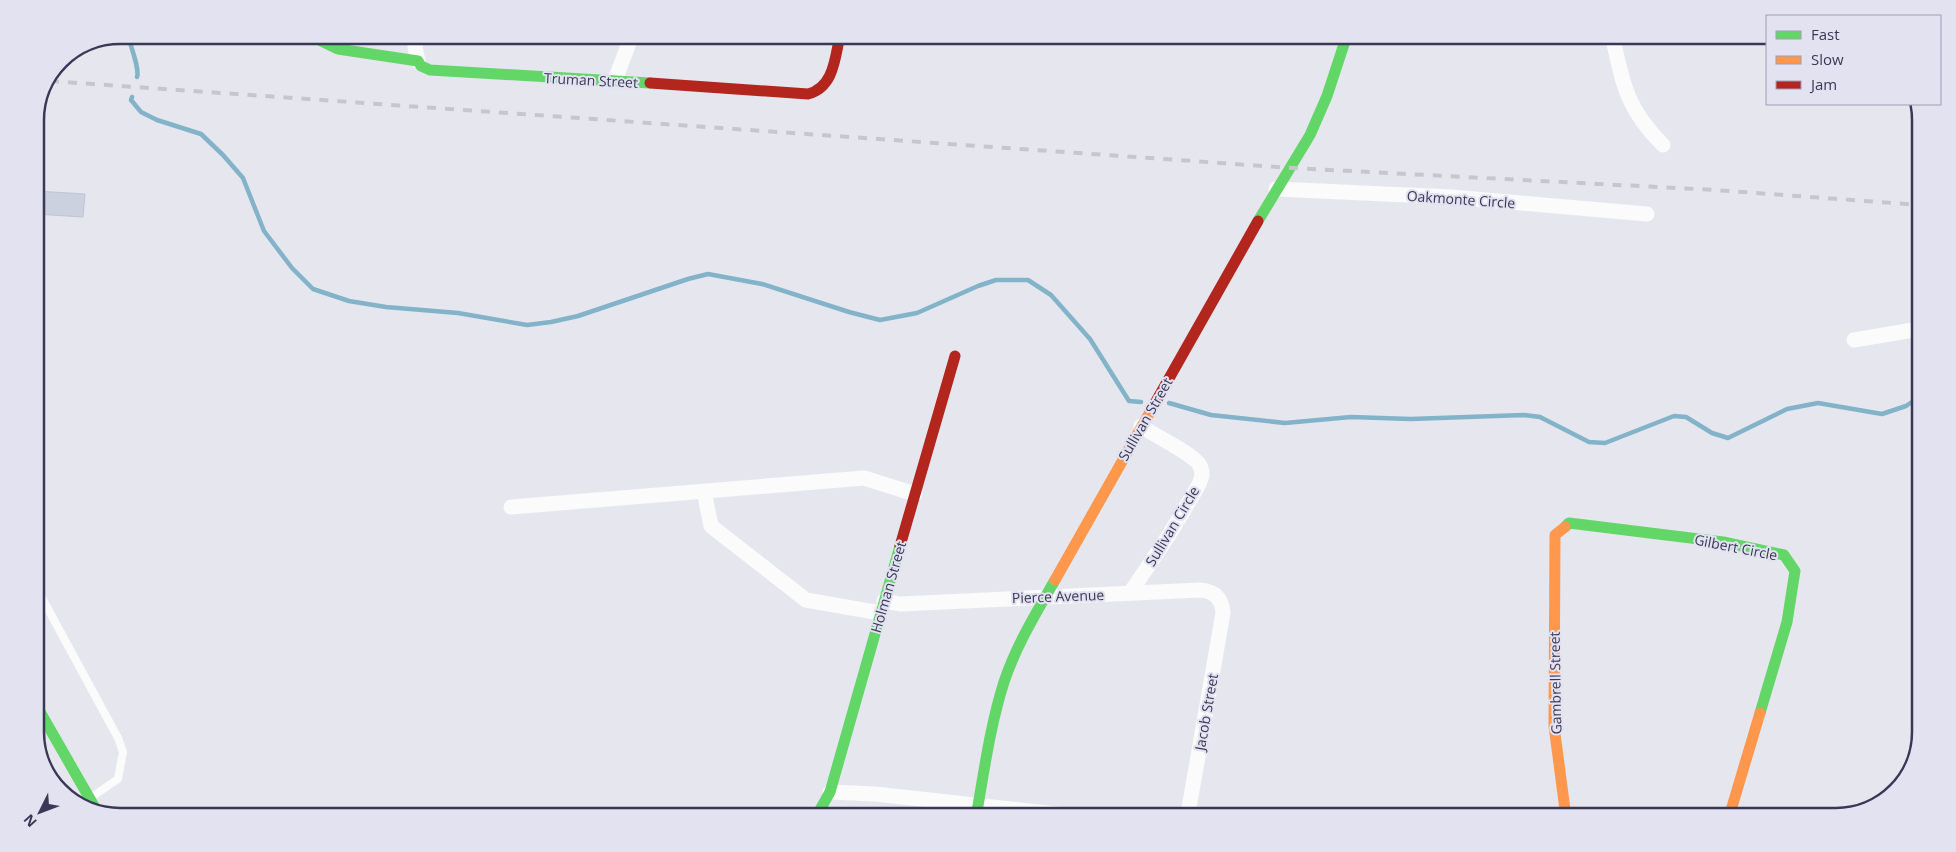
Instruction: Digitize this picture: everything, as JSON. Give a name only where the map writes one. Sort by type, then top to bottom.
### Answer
[{"type":"main road","name":"Truman Street","points":[[328,44],[338,49],[418,60],[421,66],[430,70],[587,80],[615,80],[815,94],[826,85],[837,44]]},
{"type":"main road","name":"Sullivan Street","points":[[978,808],[994,722],[1004,682],[1021,640],[1044,596],[1276,189],[1292,168],[1333,82],[1344,44]]},
{"type":"main road","name":"Holman Street","points":[[821,808],[830,792],[955,356]]},
{"type":"main road","name":"Gilbert Circle","points":[[1555,549],[1555,535],[1568,523],[1723,542],[1784,555],[1795,571],[1787,622],[1733,808]]},
{"type":"main road","name":"Gambrell Street","points":[[1555,549],[1554,726],[1565,808]]},
{"type":"main road","points":[[44,719],[92,802]]},
{"type":"street","points":[[416,44],[418,60]]},
{"type":"street","points":[[615,80],[629,44]]},
{"type":"street","points":[[1614,44],[1628,96],[1642,122],[1663,145]]},
{"type":"street","name":"Oakmonte Circle","points":[[1276,189],[1451,197],[1646,214]]},
{"type":"street","points":[[1854,340],[1912,330]]},
{"type":"street","name":"Sullivan Circle","points":[[1130,593],[1173,530],[1196,489],[1202,474],[1200,466],[1196,461],[1141,426]]},
{"type":"street","points":[[510,507],[864,478],[915,494]]},
{"type":"street","name":"Pierce Avenue","points":[[704,491],[710,526],[806,600],[882,607],[900,604],[1044,596],[1208,590],[1216,595],[1223,608]]},
{"type":"street","name":"Jacob Street","points":[[1190,808],[1223,608]]},
{"type":"street","points":[[830,792],[875,794],[959,808]]},
{"type":"lane","points":[[44,602],[124,752],[118,779],[90,798]]},
{"type":"building","points":[[44,192],[85,194],[83,217],[44,215]]},
{"type":"waterway","points":[[131,44],[138,73],[137,77]]},
{"type":"waterway","points":[[132,97],[131,100],[141,112],[157,120],[201,134],[243,178],[264,231],[292,268],[313,289],[349,301],[386,307],[458,313],[527,325],[578,316],[708,274],[762,284],[880,320],[917,313],[996,280],[1028,280],[1051,295],[1090,339],[1129,401],[1141,402]]},
{"type":"waterway","points":[[1169,403],[1211,415],[1285,423],[1351,417],[1411,419],[1524,415],[1540,417],[1589,442],[1605,443],[1674,416],[1686,417],[1712,433],[1728,438],[1787,409],[1818,403],[1882,414],[1912,402]]},
{"type":"railway","points":[[55,81],[1292,168],[1715,190],[1912,204]]},
{"type":"traffic: fast","points":[[328,44],[338,49],[418,61],[421,66],[430,70],[650,83]]},
{"type":"traffic: fast","points":[[1258,221],[1310,135],[1327,96],[1344,44]]},
{"type":"traffic: fast","points":[[1565,527],[1569,523],[1723,542],[1784,555],[1795,571],[1787,622],[1760,713]]},
{"type":"traffic: fast","points":[[821,808],[830,792],[900,546]]},
{"type":"traffic: fast","points":[[978,808],[991,732],[1004,682],[1020,643],[1055,580]]},
{"type":"traffic: fast","points":[[44,719],[92,802]]},
{"type":"traffic: slow","points":[[1055,580],[1154,405]]},
{"type":"traffic: slow","points":[[1565,527],[1555,535],[1554,726],[1565,808]]},
{"type":"traffic: slow","points":[[1732,808],[1760,713]]},
{"type":"traffic: jam","points":[[650,83],[808,94],[817,90],[828,78],[835,62],[838,44]]},
{"type":"traffic: jam","points":[[1154,405],[1258,221]]},
{"type":"traffic: jam","points":[[900,546],[955,356]]}]
